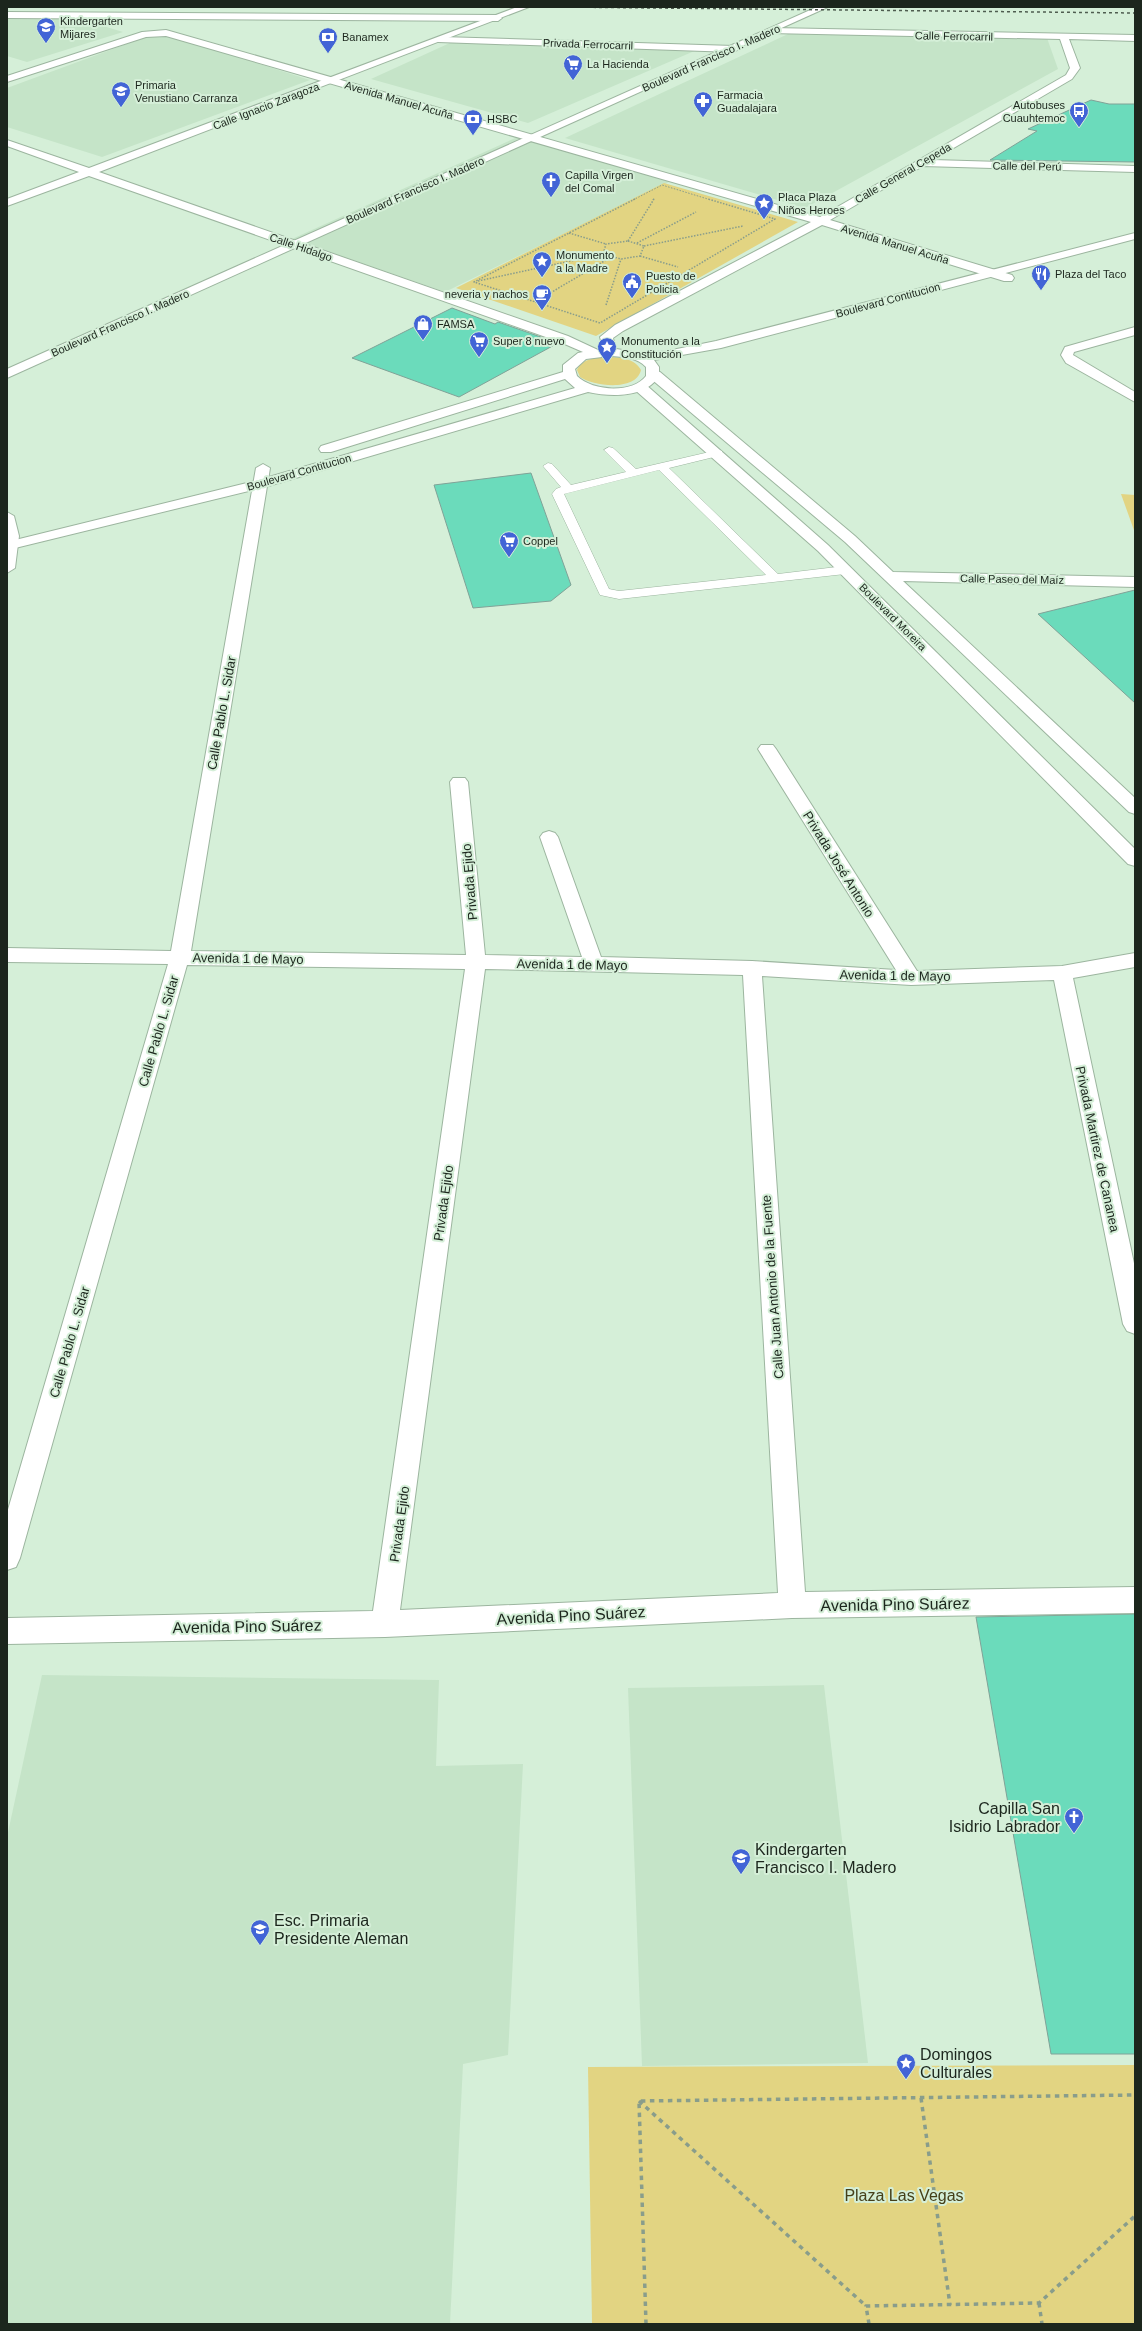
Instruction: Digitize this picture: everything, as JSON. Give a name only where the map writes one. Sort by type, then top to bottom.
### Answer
[{"type":"street","name":"Calle Ignacio Zaragoza","points":[[7,204],[525,7]]},
{"type":"street","name":"Boulevard Francisco I. Madero","points":[[7,374],[530,138],[772,32],[824,7]]},
{"type":"street","points":[[7,15],[498,18]]},
{"type":"street","name":"Avenida Manuel Acuña","points":[[7,79],[146,34],[159,32],[820,221],[1008,278]]},
{"type":"street","name":"Calle Ferrocarril","points":[[772,32],[1135,38]]},
{"type":"street","name":"Calle General Cepeda","points":[[610,352],[606,337],[619,328],[820,221],[1069,77],[1075,68],[1064,38]]},
{"type":"street","name":"Privada Ferrocarril","points":[[441,40],[734,49]]},
{"type":"street","name":"Calle Hidalgo","points":[[7,143],[92,171],[564,339],[595,353]]},
{"type":"street","name":"Calle del Perú","points":[[919,164],[1135,169]]},
{"type":"street","name":"Boulevard Contitucion","points":[[595,353],[610,352],[640,357],[667,355],[704,348],[1135,236]]},
{"type":"street","name":"Boulevard Contitucion","points":[[655,372],[1008,278],[1135,246]]},
{"type":"street","points":[[1135,331],[1069,350],[1067,355],[1071,360],[1135,398]]},
{"type":"street","points":[[595,353],[573,362],[568,368],[568,374],[575,382],[588,388],[606,391],[624,391],[640,387],[650,381],[655,372]]},
{"type":"street","name":"Boulevard Moreira","points":[[640,357],[650,363],[655,372],[850,539],[1019,698],[1135,860]]},
{"type":"street","name":"Boulevard Contitucion","points":[[317,452],[568,374]]},
{"type":"street","name":"Boulevard Moreira","points":[[640,387],[718,453],[823,548],[985,708],[1068,768],[1135,808]]},
{"type":"street","name":"Boulevard Contitucion","points":[[10,545],[262,472],[588,388]]},
{"type":"street","name":"Calle Pablo L. Sidar","points":[[7,1558],[180,956],[262,472]]},
{"type":"street","points":[[7,568],[10,545],[9,525],[27,526]]},
{"type":"street","points":[[823,548],[850,539]]},
{"type":"street","name":"Calle Paseo del Maíz","points":[[890,576],[1135,582]]},
{"type":"street","points":[[985,708],[1019,698]]},
{"type":"street","name":"Privada José Antonio","points":[[767,749],[911,978]]},
{"type":"street","name":"Privada Ejido","points":[[385,1624],[476,962],[459,782]]},
{"type":"street","points":[[550,837],[594,964]]},
{"type":"street","name":"Avenida 1 de Mayo","points":[[7,954],[180,956],[752,968],[911,978],[1062,973],[1135,960]]},
{"type":"street","name":"Calle Juan Antonio de la Fuente","points":[[752,968],[792,1605]]},
{"type":"street","name":"Privada Martirez de Cananea","points":[[1062,973],[1135,1324]]},
{"type":"street","name":"Avenida Pino Suárez","points":[[7,1631],[385,1624],[792,1605],[1135,1600]]},
{"type":"lane","points":[[609,450],[634,473]]},
{"type":"lane","points":[[718,453],[560,491],[558,494],[604,592],[619,595],[845,570]]},
{"type":"lane","points":[[548,466],[568,488]]},
{"type":"lane","points":[[662,467],[775,578]]},
{"type":"path","points":[[474,282],[662,184],[676,180]]},
{"type":"path","points":[[659,191],[662,184]]},
{"type":"path","points":[[662,184],[775,219],[820,221]]},
{"type":"path","points":[[628,240],[655,197]]},
{"type":"path","points":[[710,205],[716,201]]},
{"type":"path","points":[[636,243],[696,212]]},
{"type":"path","points":[[767,221],[775,219]]},
{"type":"path","points":[[474,282],[600,323],[692,270],[775,219]]},
{"type":"path","points":[[569,233],[606,244],[628,240],[644,246],[744,226]]},
{"type":"path","points":[[603,254],[606,244]]},
{"type":"path","points":[[640,256],[644,246]]},
{"type":"path","points":[[474,282],[603,254],[621,259],[640,256],[692,270]]},
{"type":"path","points":[[535,302],[612,256]]},
{"type":"path","points":[[605,309],[621,259]]},
{"type":"path","points":[[600,323],[603,316]]},
{"type":"path","points":[[639,2101],[1135,2095]]},
{"type":"path","points":[[920,2098],[950,2305]]},
{"type":"path","points":[[639,2101],[866,2306],[868,2324]]},
{"type":"path","points":[[639,2101],[646,2324]]},
{"type":"path","points":[[866,2306],[1039,2303],[1135,2216]]},
{"type":"path","points":[[1039,2303],[1042,2324]]},
{"type":"shaded area","name":"Kindergarten Mijares","points":[[7,18],[80,19],[123,32],[27,62],[7,56]]},
{"type":"shaded area","name":"Primaria Venustiano Carranza","points":[[159,32],[310,80],[102,157],[7,127],[7,88]]},
{"type":"shaded area","points":[[788,34],[1047,38],[1058,69],[805,208],[565,138]]},
{"type":"shaded area","points":[[452,42],[699,49],[528,123],[371,79]]},
{"type":"shaded area","points":[[522,135],[675,179],[445,292],[292,239]]},
{"type":"shaded area","name":"Esc. Primaria Presidente Aleman","points":[[42,1675],[439,1680],[436,1766],[523,1764],[508,2055],[463,2064],[450,2324],[7,2324],[7,1837]]},
{"type":"shaded area","name":"Kindergarten Francisco I. Madero","points":[[824,1685],[868,2063],[642,2066],[628,1688]]},
{"type":"green space","points":[[664,183],[798,222],[596,336],[456,288]]},
{"type":"green space","points":[[604,357],[630,360],[634,362],[641,370],[637,377],[631,382],[623,384],[604,385],[594,383],[580,377],[577,370],[582,363]]},
{"type":"green space","points":[[1121,494],[1135,495],[1135,533]]},
{"type":"green space","name":"Plaza Las Vegas","points":[[1135,2065],[1135,2324],[592,2324],[588,2067]]},
{"type":"building","name":"Autobuses Cuauhtemoc","points":[[1091,100],[1109,104],[1135,104],[1135,162],[990,160],[1037,131],[1028,129]]},
{"type":"building","points":[[452,308],[495,324],[498,322],[558,343],[459,397],[352,358]]},
{"type":"building","name":"Coppel","points":[[531,473],[571,585],[551,601],[473,608],[434,485]]},
{"type":"building","points":[[1135,590],[1135,703],[1038,614]]},
{"type":"building","name":"Capilla San Isidrio Labrador","points":[[1135,1614],[1135,2054],[1051,2054],[976,1617]]},
{"type":"railway","points":[[557,7],[1135,13]]},
{"type":"place","name":"Kindergarten Mijares","points":[[46,44]]},
{"type":"place","name":"Banamex","points":[[328,54]]},
{"type":"place","name":"La Hacienda","points":[[573,81]]},
{"type":"place","name":"Primaria Venustiano Carranza","points":[[121,108]]},
{"type":"place","name":"Farmacia Guadalajara","points":[[703,118]]},
{"type":"place","name":"Autobuses Cuauhtemoc","points":[[1079,128]]},
{"type":"place","name":"HSBC","points":[[473,136]]},
{"type":"place","name":"Capilla Virgen del Comal","points":[[551,198]]},
{"type":"place","name":"Placa Plaza Niños Heroes","points":[[764,220]]},
{"type":"place","name":"Monumento a la Madre","points":[[542,278]]},
{"type":"place","name":"Plaza del Taco","points":[[1041,291]]},
{"type":"place","name":"Puesto de Policia","points":[[632,299]]},
{"type":"place","name":"neveria y nachos","points":[[542,311]]},
{"type":"place","name":"FAMSA","points":[[423,341]]},
{"type":"place","name":"Super 8 nuevo","points":[[479,358]]},
{"type":"place","name":"Monumento a la Constitución","points":[[607,364]]},
{"type":"place","name":"Coppel","points":[[509,558]]},
{"type":"place","name":"Capilla San Isidrio Labrador","points":[[1074,1834]]},
{"type":"place","name":"Kindergarten Francisco I. Madero","points":[[741,1875]]},
{"type":"place","name":"Esc. Primaria Presidente Aleman","points":[[260,1946]]},
{"type":"place","name":"Domingos Culturales","points":[[906,2080]]}]
